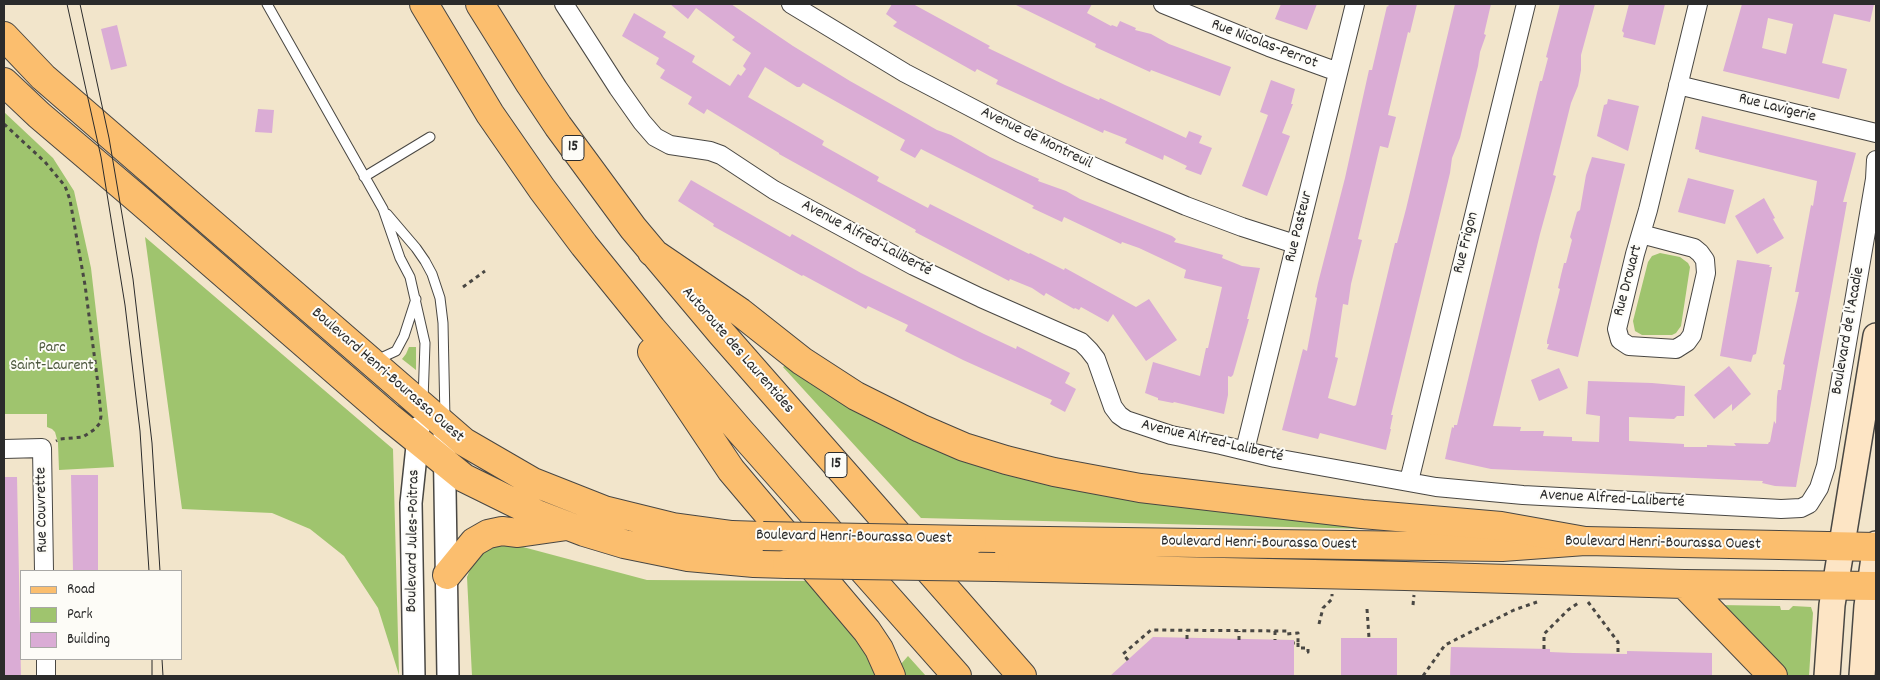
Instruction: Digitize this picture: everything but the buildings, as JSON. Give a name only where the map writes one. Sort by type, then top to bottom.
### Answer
[{"type":"main road","points":[[424,4],[490,114],[557,209],[731,470],[860,620],[880,649],[891,676]]},
{"type":"main road","name":"Autoroute des Laurentides","points":[[480,4],[558,126],[603,189],[652,252],[1022,676]]},
{"type":"main road","name":"Boulevard Henri-Bourassa Ouest","points":[[4,36],[43,77],[444,427],[464,442],[525,478],[558,493],[604,510],[673,527],[725,534],[762,536],[1502,547],[1585,541],[1876,546]]},
{"type":"main road","name":"Boulevard Henri-Bourassa Ouest","points":[[4,82],[45,121],[444,464],[464,478],[537,514],[567,526],[624,544],[667,554],[754,563],[1395,575],[1684,584],[1873,586]]},
{"type":"main road","points":[[557,209],[673,354],[957,676]]},
{"type":"main road","points":[[652,252],[740,312],[802,361],[856,396],[920,428],[964,447],[1054,472],[1147,489],[1362,514],[1501,526],[1585,541]]},
{"type":"main road","name":"Boulevard de l'Acadie","points":[[1827,676],[1832,605],[1876,336]]},
{"type":"main road","points":[[446,575],[474,542],[488,534],[502,531],[518,533],[567,526]]},
{"type":"main road","points":[[1862,676],[1876,546]]},
{"type":"main road","points":[[1684,584],[1773,676]]},
{"type":"street","name":"Avenue Alfred-Laliberté","points":[[564,4],[596,56],[642,122],[651,134],[660,141],[670,145],[710,151],[721,155],[774,190],[914,266],[1081,342],[1093,354],[1114,407],[1119,415],[1126,420],[1171,435],[1276,458],[1436,487],[1523,495],[1781,509],[1801,508],[1813,499]]},
{"type":"street","name":"Avenue de Montreuil","points":[[791,4],[905,73],[1050,147],[1204,213],[1295,244]]},
{"type":"street","name":"Rue Nicolas-Perrot","points":[[1163,4],[1338,72]]},
{"type":"street","name":"Rue Pasteur","points":[[1244,450],[1355,4]]},
{"type":"street","name":"Rue Frigon","points":[[1409,481],[1526,4]]},
{"type":"street","name":"Rue Drouart","points":[[1642,234],[1694,248],[1705,260],[1706,273],[1692,335],[1687,342],[1676,349],[1629,346],[1620,340],[1617,326],[1642,234],[1698,4]]},
{"type":"street","name":"Rue Lavigerie","points":[[1678,85],[1876,133]]},
{"type":"street","name":"Boulevard de l'Acadie","points":[[1813,499],[1826,466],[1875,179],[1876,160]]},
{"type":"street","name":"Boulevard Jules-Poitras","points":[[414,676],[411,503],[422,407]]},
{"type":"street","name":"Boulevard Jules-Poitras","points":[[444,427],[448,676]]},
{"type":"street","points":[[4,449],[42,448]]},
{"type":"street","name":"Rue Couvrette","points":[[42,448],[44,570]]},
{"type":"street","points":[[46,660],[46,676]]},
{"type":"lane","points":[[267,4],[382,209],[400,258],[410,277],[425,343],[425,378],[422,407]]},
{"type":"lane","points":[[364,177],[430,137]]},
{"type":"lane","points":[[382,209],[425,261],[434,279],[440,298],[443,323],[444,427]]},
{"type":"lane","points":[[367,359],[383,357],[396,351],[404,336],[416,299]]},
{"type":"path","points":[[4,124],[57,175],[70,200],[85,285],[97,374],[100,423],[83,437],[60,439],[42,448]]},
{"type":"path","points":[[464,287],[485,271]]},
{"type":"path","points":[[1319,624],[1323,608],[1332,599],[1332,590]]},
{"type":"path","points":[[1544,649],[1544,634],[1568,610],[1586,598],[1618,642],[1618,654]]},
{"type":"path","points":[[1423,676],[1445,645],[1514,610],[1543,600]]},
{"type":"path","points":[[1367,609],[1369,638]]},
{"type":"path","points":[[1128,660],[1123,654],[1150,630],[1275,631],[1298,633],[1296,643],[1298,648],[1308,648],[1308,652],[1303,652]]},
{"type":"path","points":[[1187,630],[1187,639]]},
{"type":"path","points":[[1239,631],[1239,640]]},
{"type":"path","points":[[1275,631],[1275,640]]},
{"type":"green space","name":"Parc Saint-Laurent","points":[[4,112],[53,158],[74,191],[91,268],[114,467],[59,470],[58,443],[55,432],[47,427],[47,414],[4,414]]},
{"type":"green space","points":[[145,237],[393,449],[399,675],[378,608],[344,556],[310,529],[272,513],[182,509]]},
{"type":"green space","points":[[1660,253],[1680,257],[1690,267],[1681,326],[1672,335],[1642,335],[1635,331],[1633,321],[1648,262],[1652,256]]},
{"type":"green space","points":[[409,347],[416,347],[416,370],[402,359]]},
{"type":"green space","points":[[791,361],[960,452],[1451,531],[921,518],[783,367]]},
{"type":"green space","points":[[497,545],[523,547],[647,580],[814,581],[854,633],[878,676],[472,676],[467,577],[474,560],[485,551]]},
{"type":"green space","points":[[1720,605],[1780,606],[1781,610],[1789,610],[1793,606],[1811,607],[1813,613],[1809,676],[1784,676]]},
{"type":"green space","points":[[908,656],[926,676],[904,676],[901,664]]},
{"type":"tram line","points":[[67,4],[101,157],[125,305],[140,431],[149,570]]},
{"type":"tram line","points":[[80,4],[109,138],[133,279],[152,443],[160,570]]},
{"type":"tram line","points":[[152,660],[152,676]]},
{"type":"tram line","points":[[162,660],[163,676]]}]
